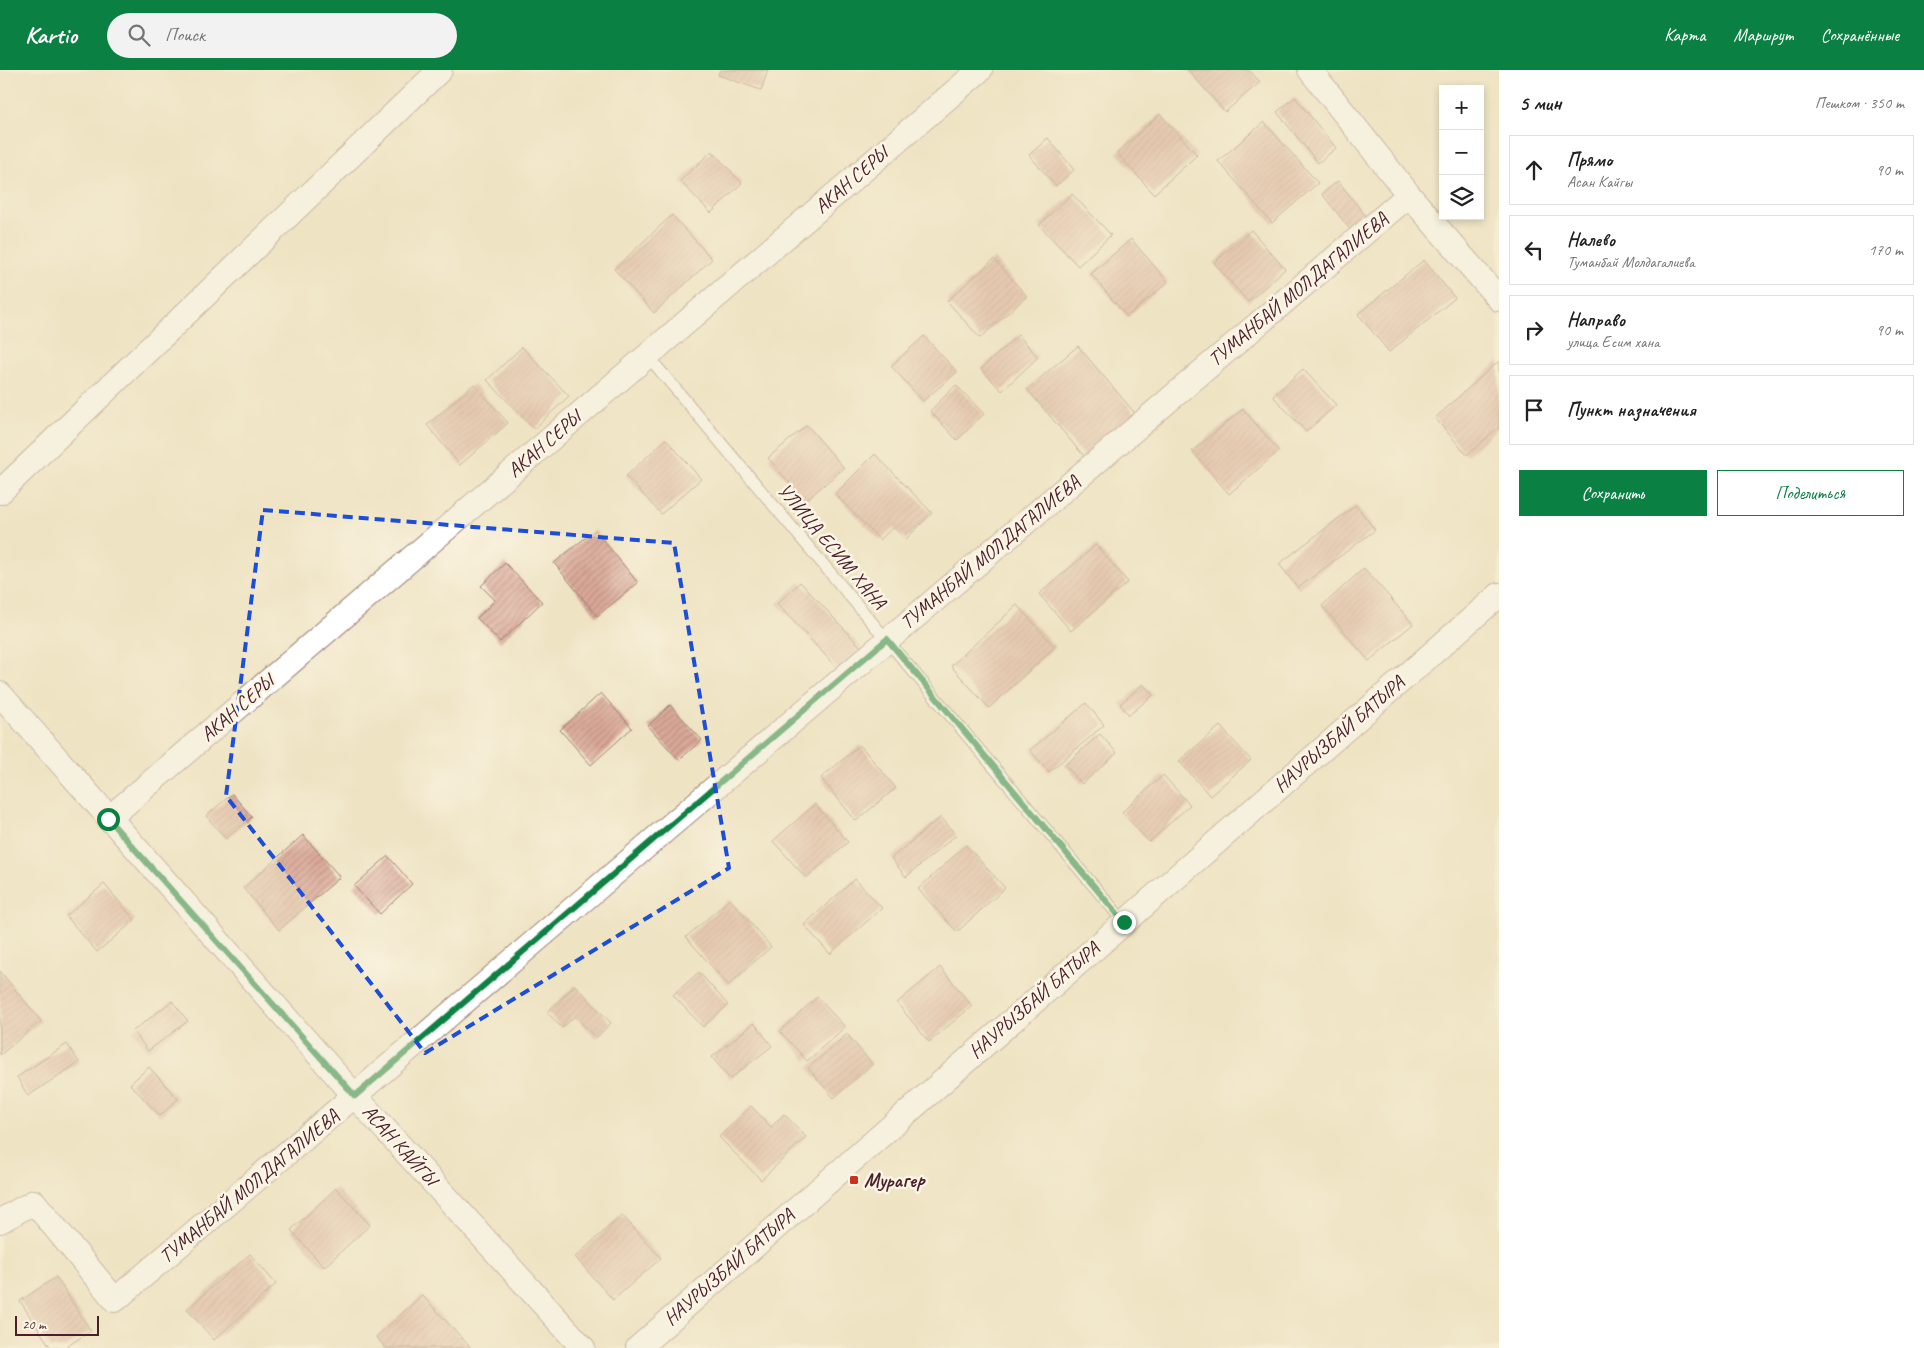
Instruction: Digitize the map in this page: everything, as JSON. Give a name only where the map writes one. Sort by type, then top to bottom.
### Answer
[{"type":"street","points":[[0,492],[440,70]]},
{"type":"street","name":"АКАН СЕРЫ","points":[[108,819],[980,70]]},
{"type":"street","points":[[1310,70],[1410,195],[1499,299]]},
{"type":"street","name":"ТУМАНБАЙ МОЛДАГАЛИЕВА","points":[[0,1221],[34,1202],[115,1300],[887,639],[1410,195]]},
{"type":"street","name":"НАУРЫЗБАЙ БАТЫРА","points":[[638,1348],[1499,595]]},
{"type":"street","name":"АСАН КАЙГЫ","points":[[0,694],[108,819],[583,1348]]},
{"type":"lane","name":"УЛИЦА ЕСИМ ХАНА","points":[[647,355],[1124,922]]},
{"type":"highlighted area","points":[[263,510],[674,543],[729,868],[425,1053],[226,796]]},
{"type":"building","points":[[720,70],[768,70],[761,90],[718,75]]},
{"type":"building","points":[[1188,70],[1249,70],[1260,82],[1225,112]]},
{"type":"building","points":[[1295,97],[1336,148],[1318,163],[1277,112]]},
{"type":"building","points":[[1160,114],[1197,155],[1154,194],[1117,153]]},
{"type":"building","points":[[1264,122],[1318,183],[1272,223],[1218,161]]},
{"type":"building","points":[[1048,138],[1074,170],[1056,186],[1029,155]]},
{"type":"building","points":[[712,151],[742,183],[711,213],[680,181]]},
{"type":"building","points":[[1338,181],[1369,220],[1353,233],[1322,194]]},
{"type":"building","points":[[1072,194],[1111,235],[1078,266],[1039,225]]},
{"type":"building","points":[[672,215],[712,259],[654,313],[614,269]]},
{"type":"building","points":[[1251,230],[1285,269],[1248,302],[1214,263]]},
{"type":"building","points":[[1131,239],[1168,282],[1127,317],[1091,274]]},
{"type":"building","points":[[994,259],[1027,296],[980,338],[947,301]]},
{"type":"building","points":[[1424,260],[1455,298],[1389,352],[1358,314]]},
{"type":"building","points":[[1018,335],[1038,357],[1002,391],[981,369]]},
{"type":"building","points":[[924,336],[957,372],[923,401],[891,366]]},
{"type":"building","points":[[1078,346],[1139,418],[1088,461],[1027,389]]},
{"type":"building","points":[[522,347],[569,396],[534,429],[487,380]]},
{"type":"building","points":[[1499,361],[1499,427],[1467,455],[1435,418]]},
{"type":"building","points":[[1303,369],[1336,405],[1306,432],[1273,396]]},
{"type":"building","points":[[474,384],[508,423],[460,465],[427,425]]},
{"type":"building","points":[[956,385],[984,414],[957,440],[930,411]]},
{"type":"building","points":[[1243,409],[1279,451],[1229,494],[1192,451]]},
{"type":"building","points":[[807,425],[844,468],[805,501],[768,458]]},
{"type":"building","points":[[666,439],[701,479],[661,514],[626,476]]},
{"type":"building","points":[[875,454],[932,513],[906,539],[893,527],[880,540],[835,494]]},
{"type":"building","points":[[1356,505],[1375,530],[1298,588],[1279,564]]},
{"type":"building","points":[[595,530],[638,583],[597,616],[554,563]]},
{"type":"building","points":[[1096,545],[1128,582],[1071,631],[1039,594]]},
{"type":"building","points":[[505,563],[542,602],[500,642],[477,618],[495,600],[481,586]]},
{"type":"building","points":[[1364,568],[1413,624],[1369,661],[1322,606]]},
{"type":"building","points":[[800,582],[863,649],[839,670],[777,604]]},
{"type":"building","points":[[1017,605],[1055,647],[989,708],[951,666]]},
{"type":"building","points":[[1143,684],[1153,695],[1129,715],[1120,704]]},
{"type":"building","points":[[601,693],[632,728],[591,765],[560,730]]},
{"type":"building","points":[[1086,703],[1104,725],[1049,772],[1030,750]]},
{"type":"building","points":[[670,705],[702,740],[679,760],[648,726]]},
{"type":"building","points":[[1220,726],[1251,760],[1210,796],[1179,761]]},
{"type":"building","points":[[1100,734],[1117,753],[1082,784],[1065,765]]},
{"type":"building","points":[[860,745],[896,788],[856,821],[821,778]]},
{"type":"building","points":[[1163,775],[1190,805],[1149,842],[1122,812]]},
{"type":"building","points":[[232,794],[252,817],[226,839],[206,816]]},
{"type":"building","points":[[815,804],[848,842],[806,878],[773,841]]},
{"type":"building","points":[[941,817],[956,835],[906,877],[891,858]]},
{"type":"building","points":[[303,835],[340,877],[279,930],[243,888]]},
{"type":"building","points":[[966,845],[1005,888],[957,932],[918,889]]},
{"type":"building","points":[[388,856],[412,884],[380,914],[354,886]]},
{"type":"building","points":[[855,879],[882,908],[830,954],[804,925]]},
{"type":"building","points":[[104,884],[135,920],[97,952],[66,916]]},
{"type":"building","points":[[730,899],[771,947],[728,985],[686,937]]},
{"type":"building","points":[[940,967],[972,1006],[929,1042],[897,1003]]},
{"type":"building","points":[[0,971],[41,1021],[0,1055]]},
{"type":"building","points":[[699,972],[728,1005],[703,1027],[673,995]]},
{"type":"building","points":[[575,985],[611,1023],[596,1038],[575,1016],[562,1028],[547,1012]]},
{"type":"building","points":[[817,997],[845,1027],[807,1061],[780,1031]]},
{"type":"building","points":[[172,1001],[188,1021],[148,1051],[133,1031]]},
{"type":"building","points":[[754,1023],[772,1046],[730,1079],[712,1057]]},
{"type":"building","points":[[847,1034],[872,1064],[834,1098],[808,1068]]},
{"type":"building","points":[[67,1044],[79,1062],[28,1096],[17,1077]]},
{"type":"building","points":[[149,1067],[178,1099],[160,1116],[130,1084]]},
{"type":"building","points":[[751,1106],[771,1127],[784,1114],[806,1137],[761,1180],[719,1137]]},
{"type":"building","points":[[336,1188],[370,1225],[324,1267],[291,1230]]},
{"type":"building","points":[[622,1215],[661,1258],[613,1300],[575,1257]]},
{"type":"building","points":[[250,1254],[276,1284],[214,1340],[187,1309]]},
{"type":"building","points":[[56,1277],[91,1331],[64,1348],[51,1348],[20,1301]]},
{"type":"building","points":[[422,1295],[471,1348],[386,1348],[376,1337]]},
{"type":"place","name":"Мурагер","points":[[854,1180]]},
{"type":"route","points":[[108,819],[355,1096],[887,639],[1124,922]]}]
